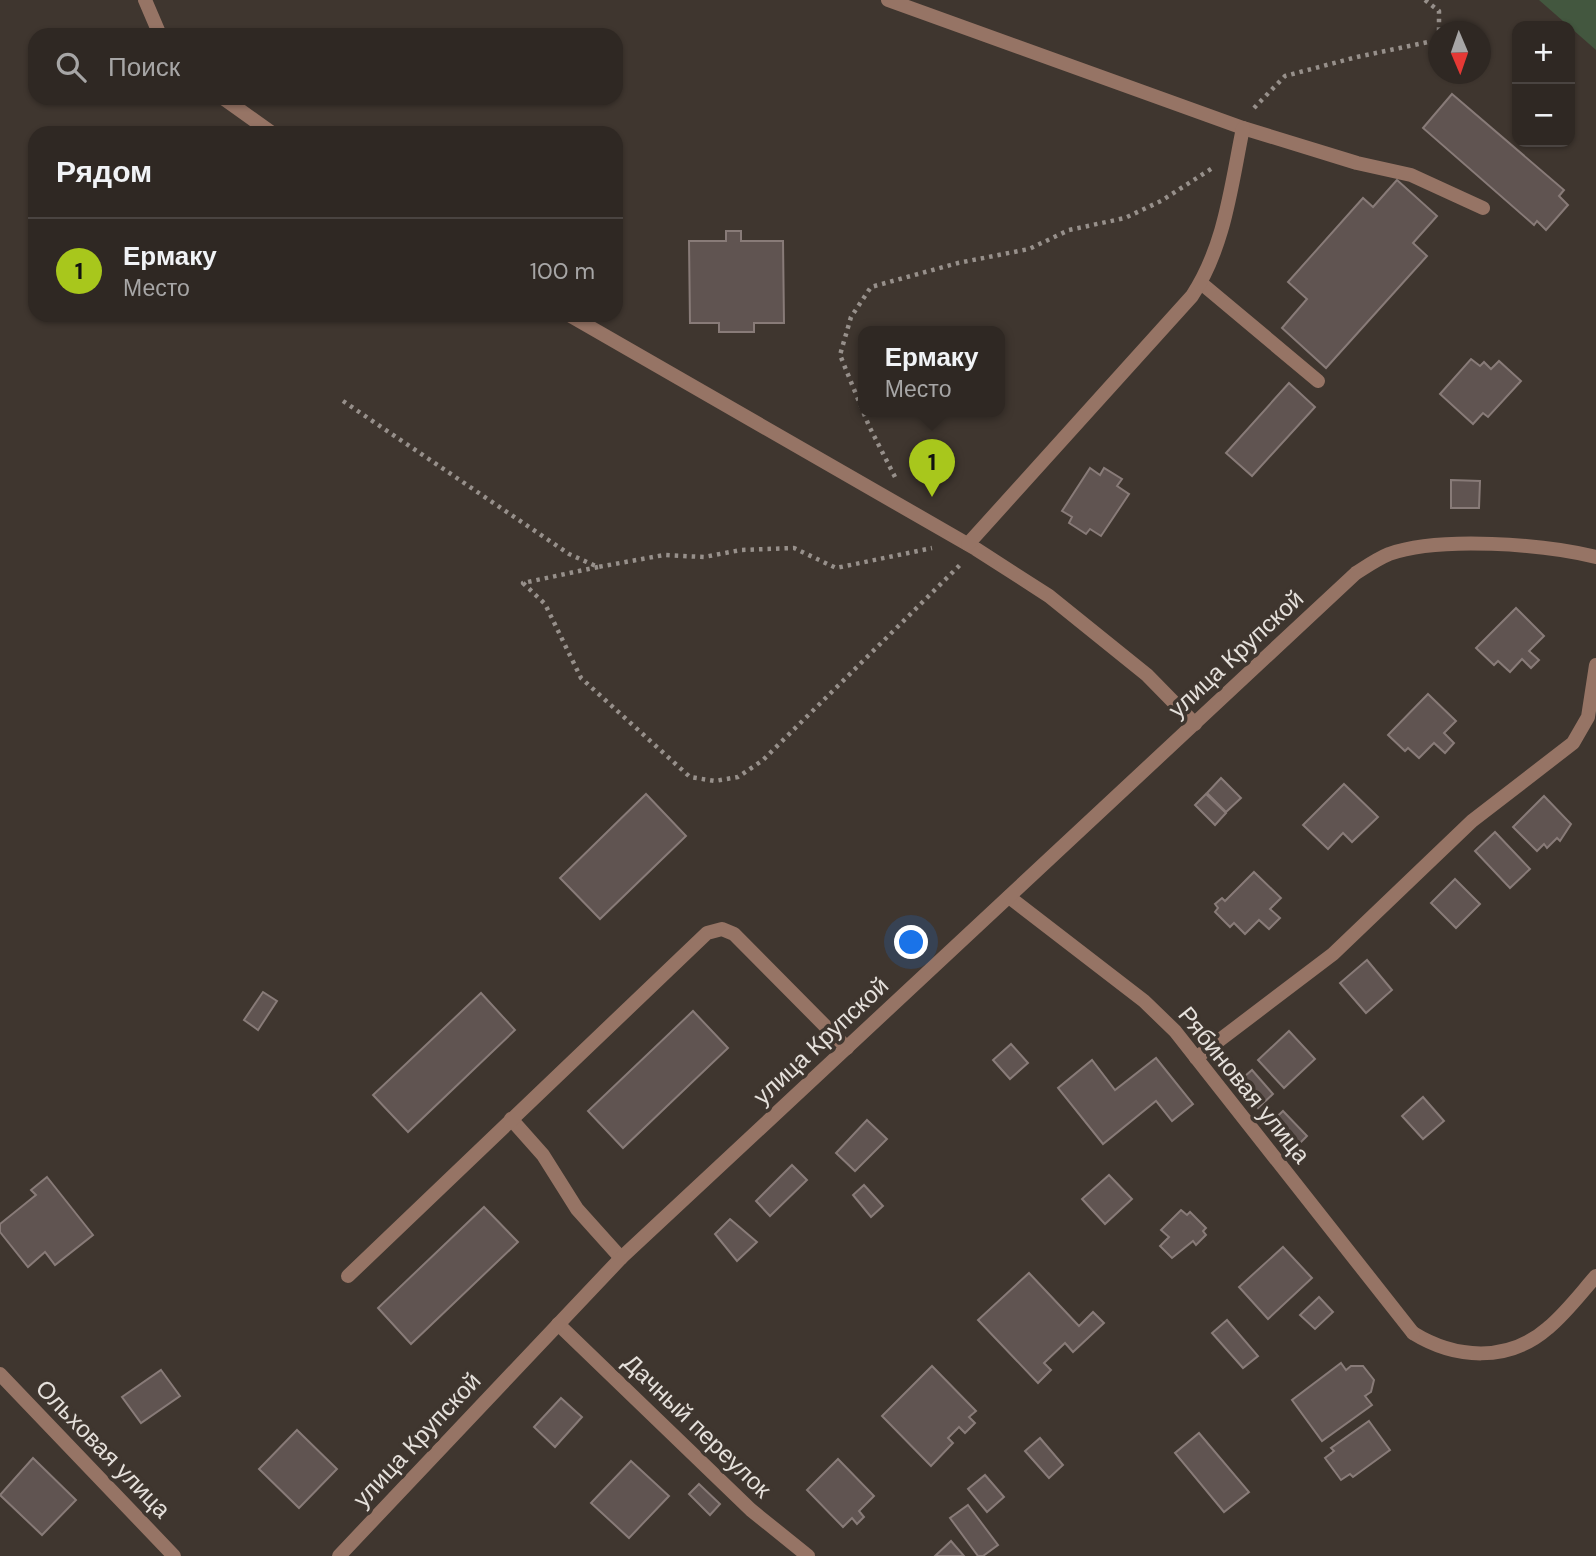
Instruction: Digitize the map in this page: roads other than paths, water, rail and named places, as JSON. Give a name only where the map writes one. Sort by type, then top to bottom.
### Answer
[{"type":"street","points":[[145,0],[157,28]]},
{"type":"street","points":[[888,0],[1243,128],[1357,163],[1411,175],[1483,208]]},
{"type":"street","points":[[233,105],[262,126]]},
{"type":"street","points":[[968,544],[1200,283],[1218,247],[1243,128]]},
{"type":"street","points":[[1200,283],[1318,381]]},
{"type":"street","points":[[581,322],[968,544],[1059,604],[1147,675],[1195,724]]},
{"type":"street","name":"улица Крупской","points":[[339,1556],[621,1258],[1356,573],[1384,556],[1421,548],[1465,545],[1560,550],[1596,557]]},
{"type":"street","points":[[1196,1058],[1333,954],[1463,829],[1573,743],[1588,718],[1596,665]]},
{"type":"street","name":"Рябиновая улица","points":[[1009,897],[1144,1001],[1175,1031],[1413,1333],[1436,1347],[1462,1353],[1514,1349],[1547,1330],[1596,1276]]},
{"type":"street","points":[[348,1276],[707,933],[722,929],[734,934],[847,1048]]},
{"type":"street","points":[[511,1119],[543,1155],[577,1209],[621,1258]]},
{"type":"street","name":"Дачный переулок","points":[[558,1324],[751,1510],[808,1556]]},
{"type":"street","name":"Ольховая улица","points":[[0,1374],[174,1556]]},
{"type":"place","name":"Ермаку","points":[[932,497]]}]
